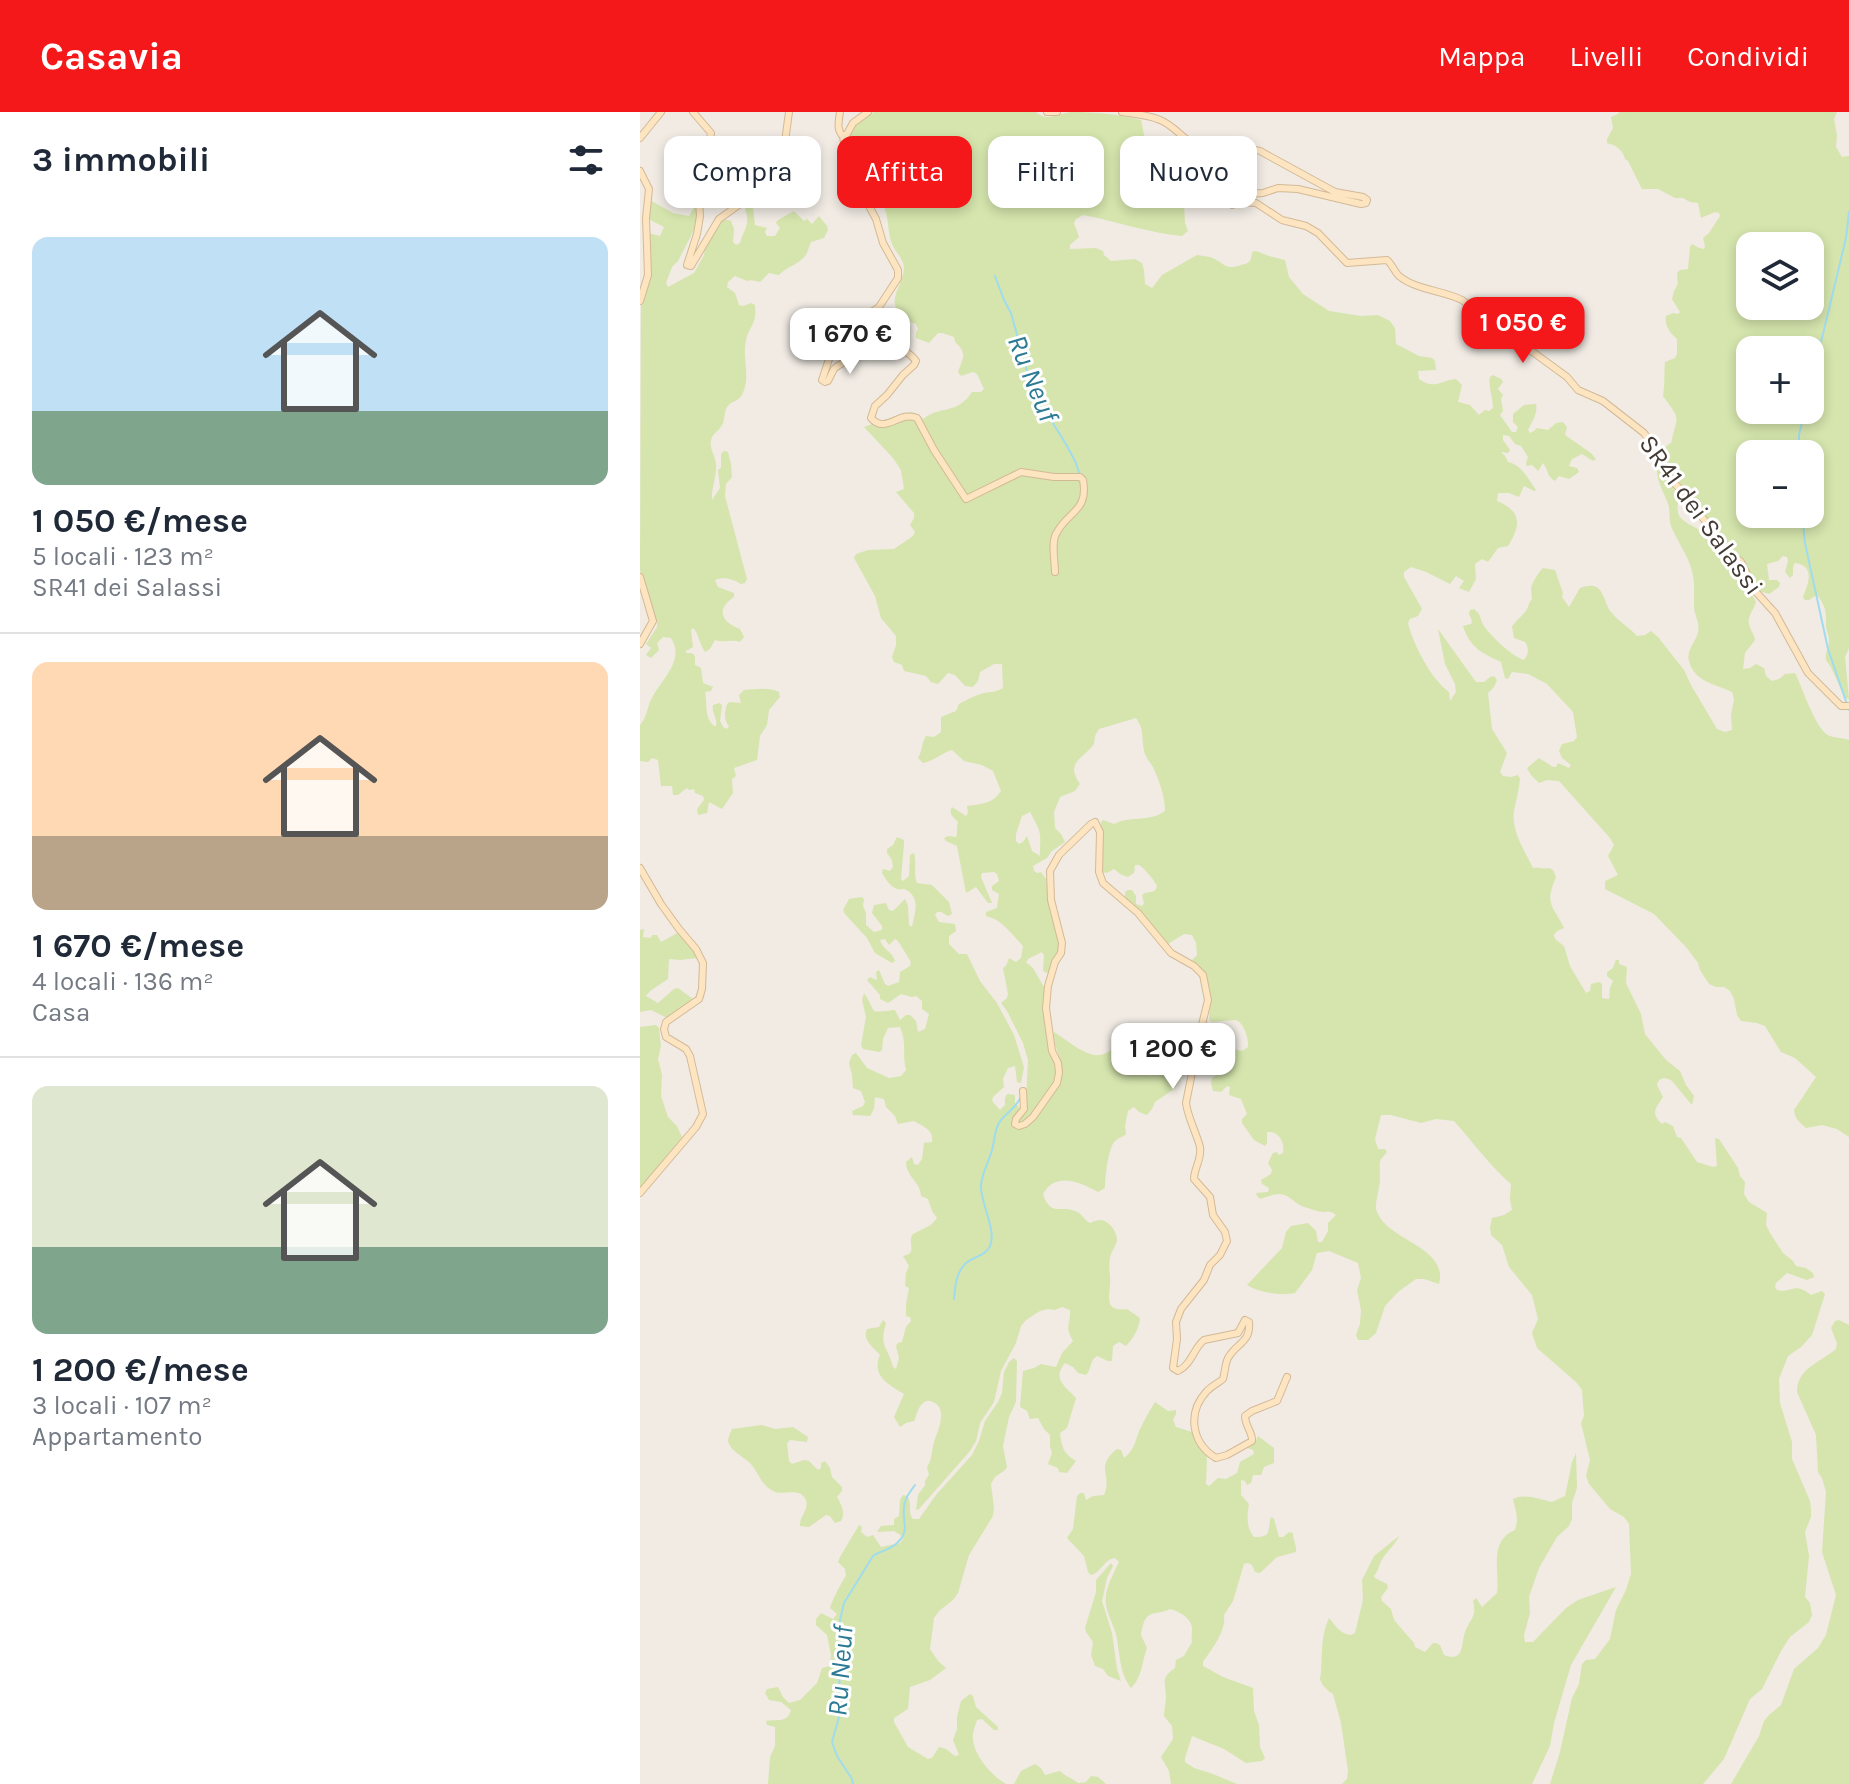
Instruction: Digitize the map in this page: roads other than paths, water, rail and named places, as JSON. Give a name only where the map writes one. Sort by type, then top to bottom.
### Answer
[{"type":"street","points":[[640,138],[661,112]]},
{"type":"street","points":[[693,112],[711,133],[699,201],[697,234],[687,265],[691,266],[719,219],[781,171],[789,112]]},
{"type":"street","points":[[840,112],[838,128],[843,136],[853,123],[868,112]]},
{"type":"street","points":[[1047,112],[1057,112]]},
{"type":"street","name":"SR41 dei Salassi","points":[[1122,112],[1161,120],[1187,142],[1205,150],[1251,148],[1260,151],[1335,192],[1367,200],[1361,204],[1298,189],[1278,188],[1263,193],[1232,195],[1228,203],[1256,203],[1282,220],[1306,226],[1318,233],[1347,263],[1387,260],[1399,276],[1411,283],[1462,300],[1567,377],[1578,390],[1622,414],[1644,433],[1672,481],[1728,552],[1741,562],[1756,592],[1775,613],[1808,673],[1841,706],[1849,706]]},
{"type":"street","points":[[640,171],[649,189],[646,201],[648,275],[640,301]]},
{"type":"street","points":[[870,208],[883,243],[898,270],[898,278],[879,307],[834,344],[822,380],[828,381],[835,368],[842,363],[881,348],[893,347],[914,357],[916,364],[875,406],[871,418],[879,425],[907,415],[917,418],[966,499],[1021,472],[1054,477],[1077,476],[1083,480],[1084,497],[1081,504],[1055,534],[1055,572]]},
{"type":"street","points":[[640,577],[653,621],[640,644]]},
{"type":"street","points":[[1023,1091],[1024,1109],[1015,1124],[1019,1126],[1033,1117],[1057,1083],[1059,1073],[1052,1051],[1046,1008],[1048,986],[1062,943],[1051,900],[1050,871],[1062,851],[1095,822],[1100,832],[1099,872],[1103,883],[1138,913],[1171,953],[1203,975],[1208,1000],[1186,1103],[1200,1148],[1194,1179],[1210,1197],[1213,1215],[1225,1232],[1227,1241],[1210,1265],[1204,1280],[1181,1309],[1176,1322],[1173,1368],[1178,1371],[1186,1366],[1204,1340],[1238,1333],[1245,1320],[1250,1328],[1245,1340],[1226,1362],[1223,1379],[1206,1392],[1197,1409],[1193,1424],[1202,1446],[1216,1458],[1221,1458],[1252,1441],[1245,1416],[1277,1401],[1287,1377]]},
{"type":"street","points":[[640,868],[703,963],[699,999],[668,1020],[664,1033],[688,1052],[693,1061],[703,1117],[640,1193]]},
{"type":"waterway","points":[[1822,336],[1846,238],[1849,212]]},
{"type":"waterway","name":"Ru Neuf","points":[[995,276],[1011,313],[1040,408],[1067,446],[1080,475]]},
{"type":"waterway","points":[[1799,440],[1802,424]]},
{"type":"waterway","points":[[1803,528],[1828,649],[1849,710]]},
{"type":"waterway","name":"Ru Neuf","points":[[954,1299],[956,1280],[962,1268],[985,1252],[992,1240],[981,1192],[982,1180],[997,1127],[1021,1097]]},
{"type":"waterway","name":"Ru Neuf","points":[[853,1784],[832,1742],[839,1717],[840,1620],[844,1603],[873,1556],[901,1539],[905,1527],[904,1505],[915,1485]]}]
